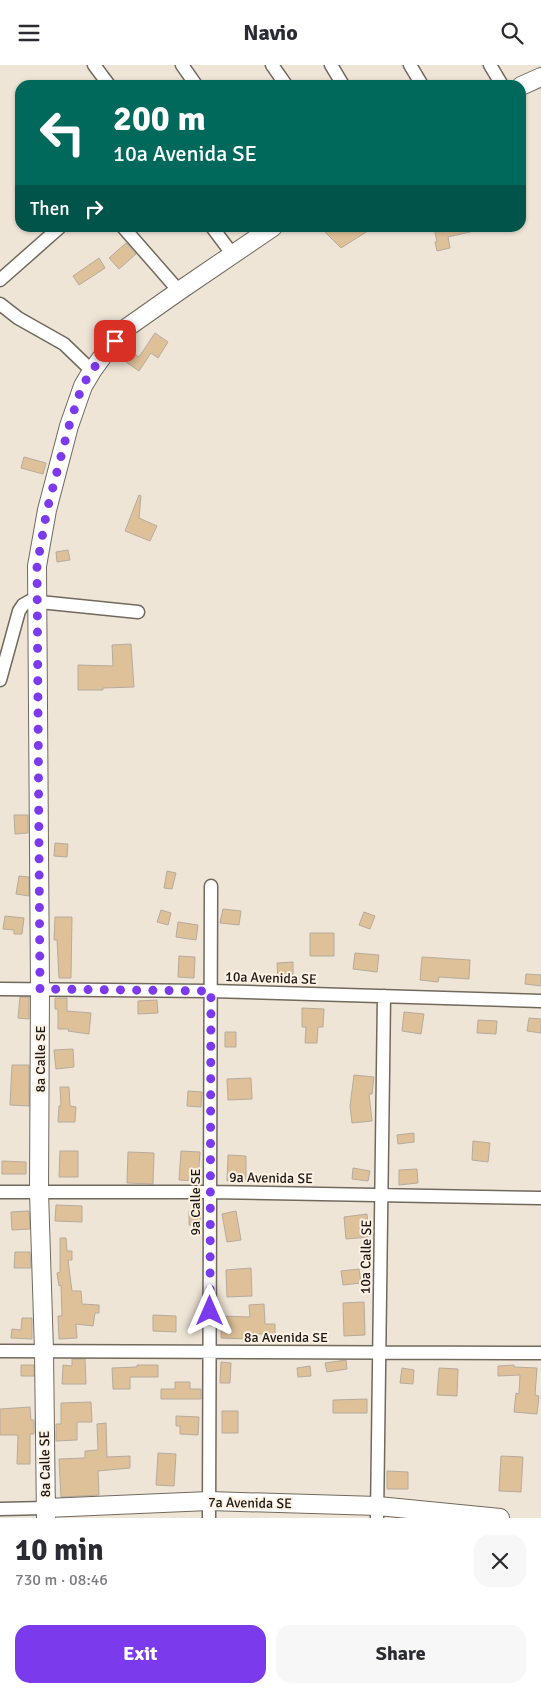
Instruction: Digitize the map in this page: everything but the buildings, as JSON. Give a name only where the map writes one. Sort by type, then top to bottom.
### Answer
[{"type":"street","points":[[94,65],[104,80]]},
{"type":"street","points":[[182,65],[192,80]]},
{"type":"street","points":[[272,65],[282,80]]},
{"type":"street","points":[[332,65],[340,80]]},
{"type":"street","points":[[410,65],[419,80]]},
{"type":"street","points":[[490,65],[499,80]]},
{"type":"street","points":[[526,84],[541,77]]},
{"type":"street","points":[[0,281],[54,232]]},
{"type":"street","points":[[127,232],[179,291]]},
{"type":"street","points":[[216,232],[233,255]]},
{"type":"street","name":"8a Calle SE","points":[[46,1513],[44,1351],[39,1192],[40,989],[37,566],[47,510],[69,426],[82,386],[104,353],[125,329],[266,232]]},
{"type":"street","points":[[0,304],[18,318],[64,344],[92,371]]},
{"type":"street","points":[[0,680],[19,611],[23,605],[30,601],[138,612]]},
{"type":"street","name":"9a Calle SE","points":[[209,1510],[211,886]]},
{"type":"street","name":"10a Avenida SE","points":[[0,989],[211,991],[541,1001]]},
{"type":"street","name":"10a Calle SE","points":[[377,1512],[384,996]]},
{"type":"street","name":"9a Avenida SE","points":[[0,1192],[210,1192],[541,1198]]},
{"type":"street","name":"8a Avenida SE","points":[[0,1351],[541,1353]]},
{"type":"street","name":"7a Avenida SE","points":[[0,1509],[46,1513],[209,1510],[377,1512],[500,1518]]},
{"type":"route","points":[[115,341],[104,353],[82,386],[69,426],[47,510],[37,566],[40,989],[211,991],[210,1311]]}]
